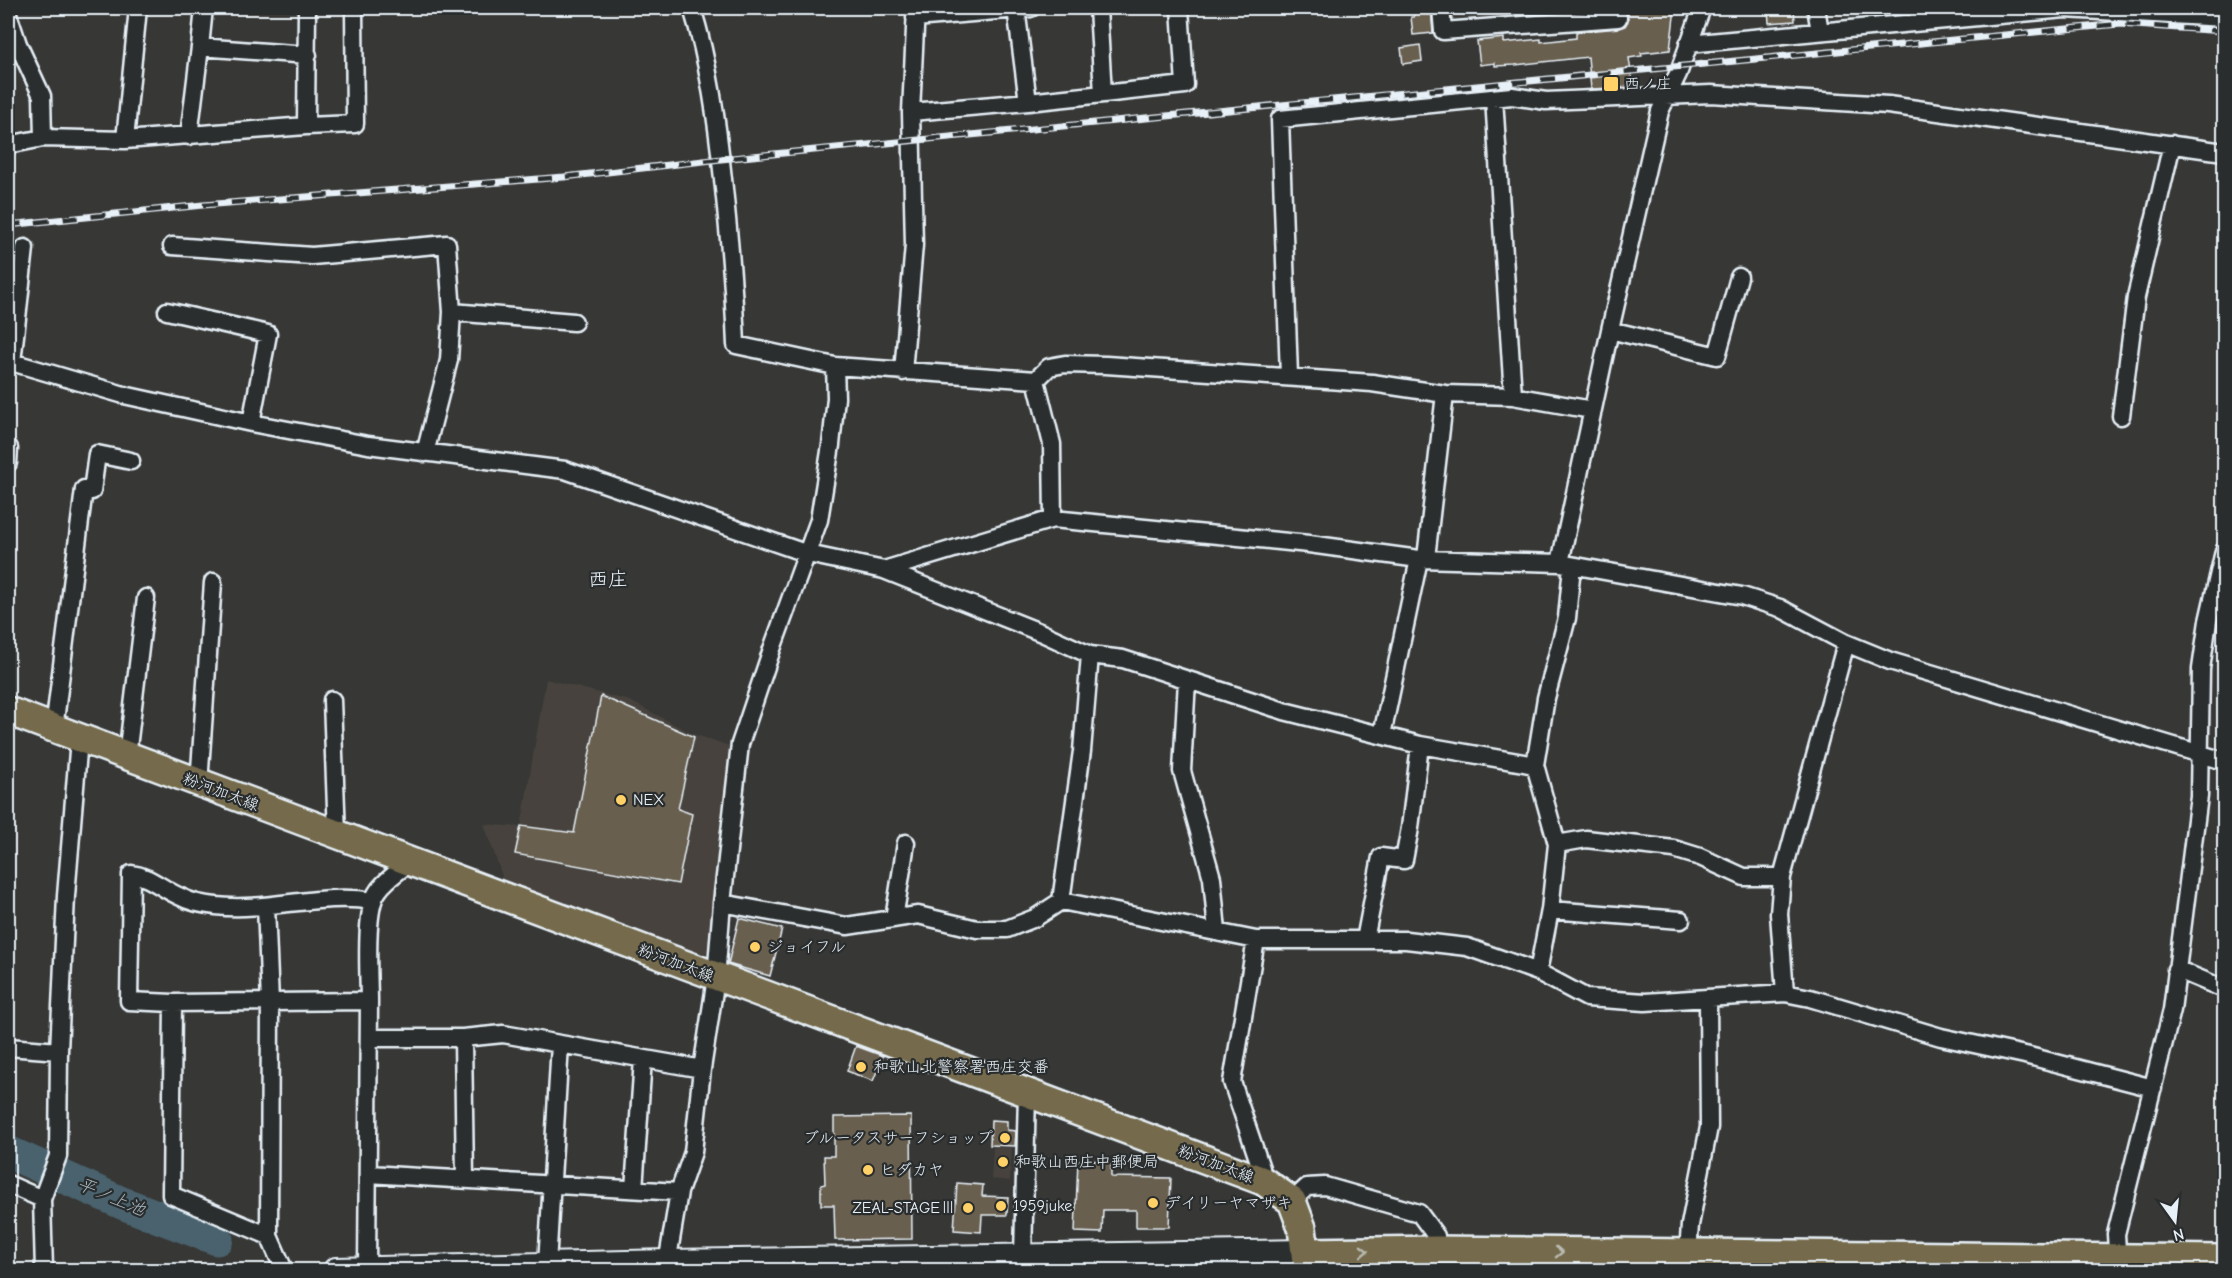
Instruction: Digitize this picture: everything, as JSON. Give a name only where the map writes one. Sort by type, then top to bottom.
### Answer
[{"type":"main road","name":"粉河加太線","points":[[8,711],[1263,1181],[1292,1201]]},
{"type":"main road","points":[[1292,1201],[1302,1228],[1306,1261],[1437,1250],[1673,1259],[1989,1263],[2118,1264],[2224,1258]]},
{"type":"street","points":[[125,140],[138,8]]},
{"type":"street","points":[[189,136],[204,8]]},
{"type":"street","points":[[306,126],[307,8]]},
{"type":"street","points":[[8,145],[43,138],[125,140],[355,124],[354,8]]},
{"type":"street","points":[[692,8],[701,38],[721,159],[734,274],[736,345],[835,366],[903,372],[1036,380],[1049,367],[1065,364],[1289,376],[1372,383],[1445,394],[1513,396],[1592,410]]},
{"type":"street","points":[[903,372],[914,245],[911,112],[916,13],[1021,8],[1028,102]]},
{"type":"street","points":[[1098,8],[1103,94]]},
{"type":"street","points":[[911,112],[1185,86],[1180,8]]},
{"type":"street","points":[[1441,8],[1443,32],[1618,18],[1616,8]]},
{"type":"street","points":[[1538,972],[1550,910],[1557,844],[1535,765],[1546,698],[1567,618],[1566,564],[1592,410],[1660,111],[1702,8]]},
{"type":"street","points":[[1816,8],[1820,31]]},
{"type":"street","points":[[1688,44],[1820,31],[1918,15],[2065,8],[2224,18]]},
{"type":"street","points":[[8,14],[13,46],[42,96],[43,138]]},
{"type":"street","points":[[200,47],[308,55]]},
{"type":"street","points":[[1289,376],[1280,119],[1512,96],[1546,101],[1711,94],[1888,105],[2224,152]]},
{"type":"street","points":[[1494,98],[1513,396]]},
{"type":"street","points":[[2121,416],[2136,297],[2172,144]]},
{"type":"street","points":[[172,246],[312,256],[447,244],[452,312],[449,360],[425,453]]},
{"type":"street","points":[[25,248],[10,362],[124,395],[251,423],[425,453],[565,470],[807,554],[884,570],[1042,633],[1090,655],[1123,658],[1284,711],[1420,745],[1535,765]]},
{"type":"street","points":[[1610,330],[1718,357],[1739,277]]},
{"type":"street","points":[[167,311],[268,334],[251,423]]},
{"type":"street","points":[[452,312],[574,322]]},
{"type":"street","points":[[667,1266],[679,1192],[693,1152],[702,1069],[716,978],[740,744],[819,520],[836,398],[835,366]]},
{"type":"street","points":[[1036,380],[1052,444],[1053,519]]},
{"type":"street","points":[[1382,735],[1423,559],[1445,394]]},
{"type":"street","points":[[54,729],[84,489],[92,491],[97,454],[130,461]]},
{"type":"street","points":[[884,570],[1053,519],[1309,544],[1423,559],[1566,564],[1742,596],[1780,608],[1846,643],[1890,661],[1947,680],[2051,708],[2224,760]]},
{"type":"street","points":[[2118,1264],[2116,1234],[2172,1010],[2199,796],[2201,669],[2208,621],[2224,551]]},
{"type":"street","points":[[199,784],[213,582]]},
{"type":"street","points":[[127,756],[146,598]]},
{"type":"street","points":[[1785,993],[1779,914],[1782,877],[1846,643]]},
{"type":"street","points":[[1061,900],[1082,751],[1090,655]]},
{"type":"street","points":[[1187,680],[1182,771],[1212,878],[1217,931]]},
{"type":"street","points":[[332,700],[337,836]]},
{"type":"street","points":[[44,1270],[42,1199],[56,1160],[66,896],[79,739]]},
{"type":"street","points":[[1365,940],[1381,857],[1404,860],[1420,745]]},
{"type":"street","points":[[1557,844],[1586,839],[1674,849],[1700,857],[1744,877],[1782,877]]},
{"type":"street","points":[[894,919],[906,843]]},
{"type":"street","points":[[367,1270],[370,915],[378,891],[409,863]]},
{"type":"street","points":[[369,1001],[173,1003],[129,1001],[131,874],[143,875],[181,898],[216,906],[266,906],[355,898],[373,901]]},
{"type":"street","points":[[722,903],[846,926],[918,915],[977,928],[1007,928],[1035,918],[1061,900],[1256,940],[1406,940],[1467,947],[1538,972],[1587,998],[1645,1002],[1785,993],[1810,998],[1941,1036],[2025,1054],[2153,1088]]},
{"type":"street","points":[[266,906],[270,1002],[269,1236],[284,1270]]},
{"type":"street","points":[[1550,910],[1681,920]]},
{"type":"street","points":[[1256,940],[1232,1083],[1261,1168],[1263,1181]]},
{"type":"street","points":[[2176,969],[2224,988]]},
{"type":"street","points":[[1673,1259],[1690,1224],[1709,1127],[1708,999]]},
{"type":"street","points":[[173,1003],[171,1195],[269,1236]]},
{"type":"street","points":[[369,1038],[463,1038],[503,1034],[702,1069]]},
{"type":"street","points":[[463,1038],[465,1180]]},
{"type":"street","points":[[547,1265],[560,1044]]},
{"type":"street","points":[[8,1047],[59,1051]]},
{"type":"street","points":[[634,1189],[643,1059]]},
{"type":"street","points":[[1023,1256],[1027,1093]]},
{"type":"street","points":[[368,1174],[679,1192]]},
{"type":"street","points":[[8,1184],[42,1199]]},
{"type":"street","points":[[1292,1201],[1307,1187],[1325,1186],[1419,1213],[1436,1236],[1437,1250]]},
{"type":"street","points":[[336,1270],[547,1265],[667,1266],[1023,1256],[1306,1261]]},
{"type":"shaded area","points":[[546,679],[630,701],[693,734],[733,747],[713,948],[700,957],[498,884],[502,876],[484,824],[521,827]]},
{"type":"shaded area","points":[[993,1147],[1012,1148],[1010,1181],[991,1179]]},
{"type":"building","points":[[1413,8],[1431,8],[1433,33],[1413,35],[1411,17],[1414,17]]},
{"type":"building","points":[[1627,8],[1675,8],[1670,50],[1641,53],[1642,56],[1629,58],[1633,87],[1591,89],[1588,57],[1515,65],[1495,66],[1495,63],[1480,65],[1477,41],[1504,38],[1504,43],[1541,39],[1541,42],[1576,38],[1576,32],[1625,26],[1628,21]]},
{"type":"building","points":[[1768,8],[1794,8],[1795,21],[1769,23]]},
{"type":"building","points":[[1420,45],[1422,61],[1403,64],[1401,48]]},
{"type":"building","points":[[601,696],[694,737],[678,809],[692,814],[678,884],[515,854],[521,826],[574,833]]},
{"type":"building","name":"ジョイフル","points":[[739,918],[782,929],[770,976],[728,964]]},
{"type":"building","points":[[856,1046],[883,1056],[873,1081],[847,1071]]},
{"type":"building","name":"ヒダカヤ","points":[[911,1116],[912,1239],[835,1240],[834,1205],[821,1205],[821,1185],[825,1184],[824,1156],[834,1156],[834,1117]]},
{"type":"building","name":"ブルータスサーフショップ","points":[[991,1120],[1007,1121],[1007,1130],[1016,1131],[1015,1146],[990,1145]]},
{"type":"building","points":[[1078,1160],[1111,1161],[1111,1177],[1171,1178],[1169,1227],[1136,1227],[1136,1210],[1103,1210],[1102,1233],[1075,1232]]},
{"type":"building","name":"ZEAL-STAGEⅢ","points":[[957,1183],[983,1185],[982,1196],[1008,1197],[1007,1215],[982,1215],[981,1232],[954,1230]]},
{"type":"waterway","name":"平ノ上池","points":[[8,1152],[122,1203],[217,1239]]},
{"type":"railway","points":[[8,225],[203,205],[564,177],[721,159],[2119,24],[2224,31]]},
{"type":"place","name":"西ノ庄","points":[[1611,84]]},
{"type":"place","name":"NEX","points":[[621,800]]},
{"type":"place","name":"ジョイフル","points":[[755,947]]},
{"type":"place","name":"和歌山北警察署西庄交番","points":[[861,1067]]},
{"type":"place","name":"ブルータスサーフショップ","points":[[1005,1138]]},
{"type":"place","name":"和歌山西庄中郵便局","points":[[1003,1162]]},
{"type":"place","name":"ヒダカヤ","points":[[868,1170]]},
{"type":"place","name":"デイリーヤマザキ","points":[[1153,1203]]},
{"type":"place","name":"1959juke","points":[[1001,1206]]},
{"type":"place","name":"ZEAL-STAGEⅢ","points":[[968,1208]]},
{"type":"district","name":"西庄","points":[[608,579]]}]
